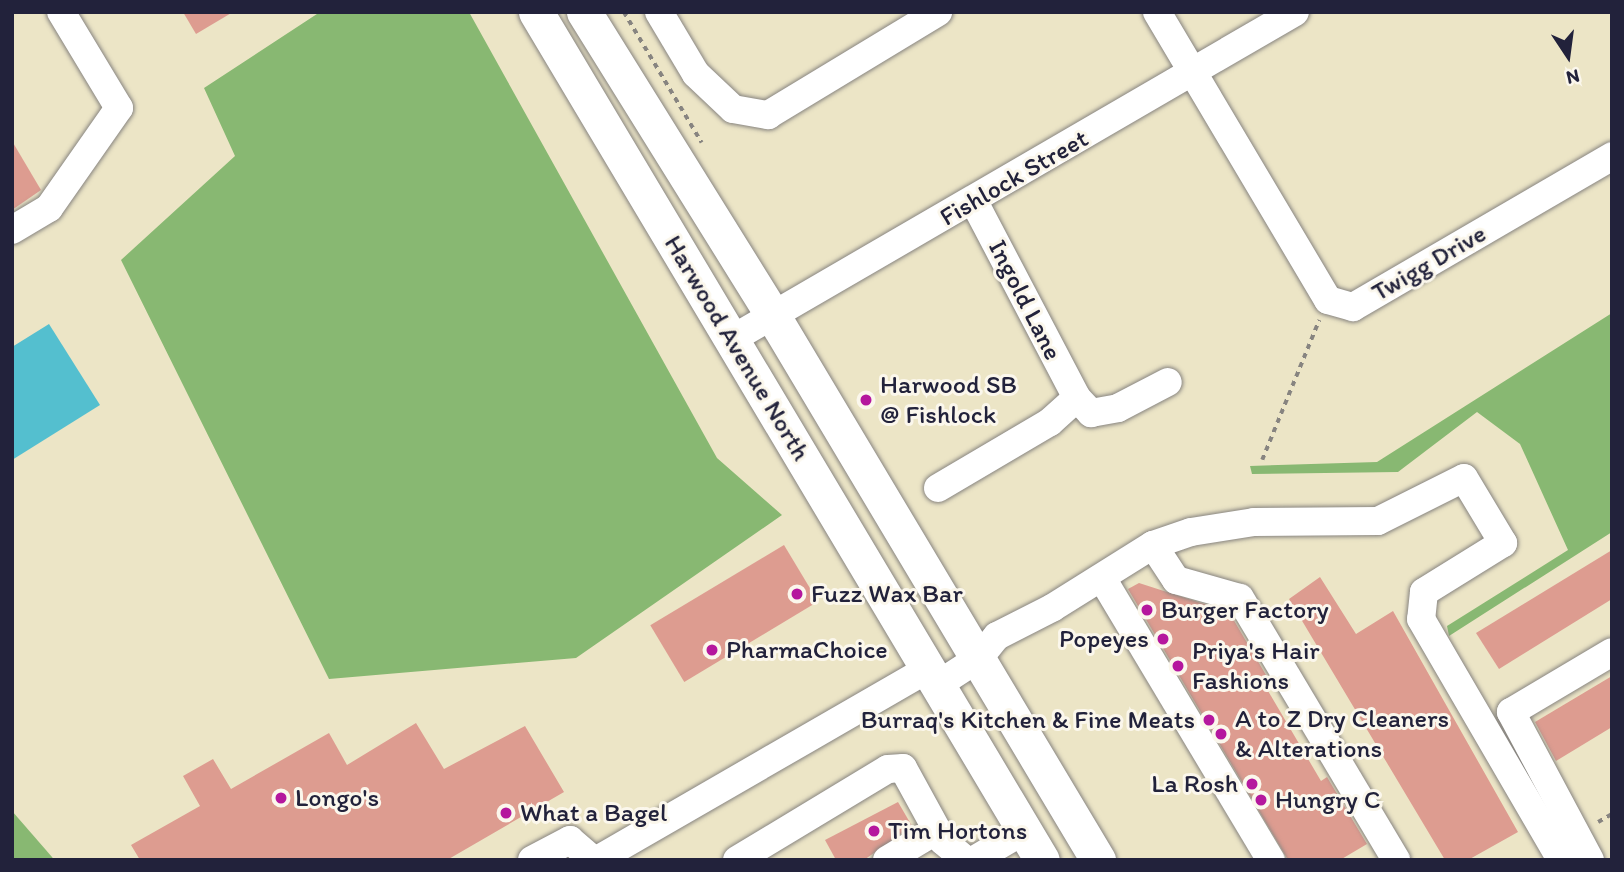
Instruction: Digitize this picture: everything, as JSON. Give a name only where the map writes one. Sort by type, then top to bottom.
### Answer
[{"type":"main road","name":"Harwood Avenue North","points":[[536,12],[1042,860]]},
{"type":"main road","name":"Harwood Avenue North","points":[[584,12],[773,316],[953,615],[988,647],[1098,860]]},
{"type":"street","points":[[12,230],[49,208],[119,108],[61,12]]},
{"type":"street","points":[[659,12],[696,74],[733,109],[768,115],[938,12]]},
{"type":"street","points":[[1157,12],[1328,300]]},
{"type":"street","name":"Fishlock Street","points":[[732,339],[974,202],[1295,12]]},
{"type":"street","name":"Twigg Drive","points":[[1328,300],[1353,307],[1612,156]]},
{"type":"street","name":"Ingold Lane","points":[[974,202],[1077,398]]},
{"type":"street","points":[[938,488],[1050,422],[1077,398],[1091,413],[1118,408],[1168,382]]},
{"type":"street","points":[[532,860],[570,839],[595,860],[988,647],[1153,545],[1191,532],[1254,522],[1378,521],[1464,478],[1503,543],[1424,592],[1421,619],[1561,860]]},
{"type":"street","points":[[1153,545],[1176,580],[1240,598],[1396,860]]},
{"type":"street","points":[[1102,578],[1271,860]]},
{"type":"street","points":[[1590,860],[1511,712],[1612,652]]},
{"type":"street","points":[[737,860],[888,769],[902,768],[937,830],[965,860]]},
{"type":"street","points":[[887,860],[937,830]]},
{"type":"street","points":[[974,860],[1025,830]]},
{"type":"path","points":[[1262,460],[1328,300]]},
{"type":"green space","points":[[320,12],[469,12],[717,458],[782,515],[576,658],[329,679],[121,260],[235,156],[204,88]]},
{"type":"green space","points":[[1612,313],[1612,532],[1449,636],[1447,626],[1568,550],[1520,444],[1477,412],[1398,472],[1252,474],[1250,466],[1377,462]]},
{"type":"green space","points":[[12,811],[52,857],[54,860],[12,860]]},
{"type":"water","points":[[49,324],[100,405],[12,460],[12,347]]},
{"type":"building","points":[[183,12],[233,12],[196,34]]},
{"type":"building","points":[[12,141],[41,190],[12,210]]},
{"type":"building","points":[[784,545],[818,602],[684,682],[650,625]]},
{"type":"building","points":[[1612,550],[1612,599],[1499,669],[1476,633]]},
{"type":"building","points":[[1320,577],[1356,634],[1393,611],[1518,832],[1468,860],[1445,860],[1289,599]]},
{"type":"building","points":[[1139,583],[1229,612],[1266,675],[1261,679],[1321,781],[1327,777],[1367,844],[1340,860],[1288,860],[1128,589]]},
{"type":"building","points":[[1612,676],[1612,727],[1556,761],[1535,722]]},
{"type":"building","points":[[416,723],[444,769],[525,726],[564,792],[447,860],[140,860],[131,845],[200,806],[183,776],[213,759],[231,789],[329,733],[347,765]]},
{"type":"building","name":"Tim Hortons","points":[[898,802],[912,826],[864,860],[836,860],[825,840]]},
{"type":"place","name":"Harwood SB @ Fishlock","points":[[866,400]]},
{"type":"place","name":"Fuzz Wax Bar","points":[[797,594]]},
{"type":"place","name":"Burger Factory","points":[[1147,610]]},
{"type":"place","name":"Popeyes","points":[[1163,639]]},
{"type":"place","name":"PharmaChoice","points":[[712,650]]},
{"type":"place","name":"Priya's Hair Fashions","points":[[1178,666]]},
{"type":"place","name":"Burraq's Kitchen & Fine Meats","points":[[1209,720]]},
{"type":"place","name":"A to Z Dry Cleaners & Alterations","points":[[1221,734]]},
{"type":"place","name":"La Rosh","points":[[1252,784]]},
{"type":"place","name":"Longo's","points":[[281,798]]},
{"type":"place","name":"Hungry C","points":[[1261,800]]},
{"type":"place","name":"What a Bagel","points":[[506,813]]},
{"type":"place","name":"Tim Hortons","points":[[874,831]]}]
